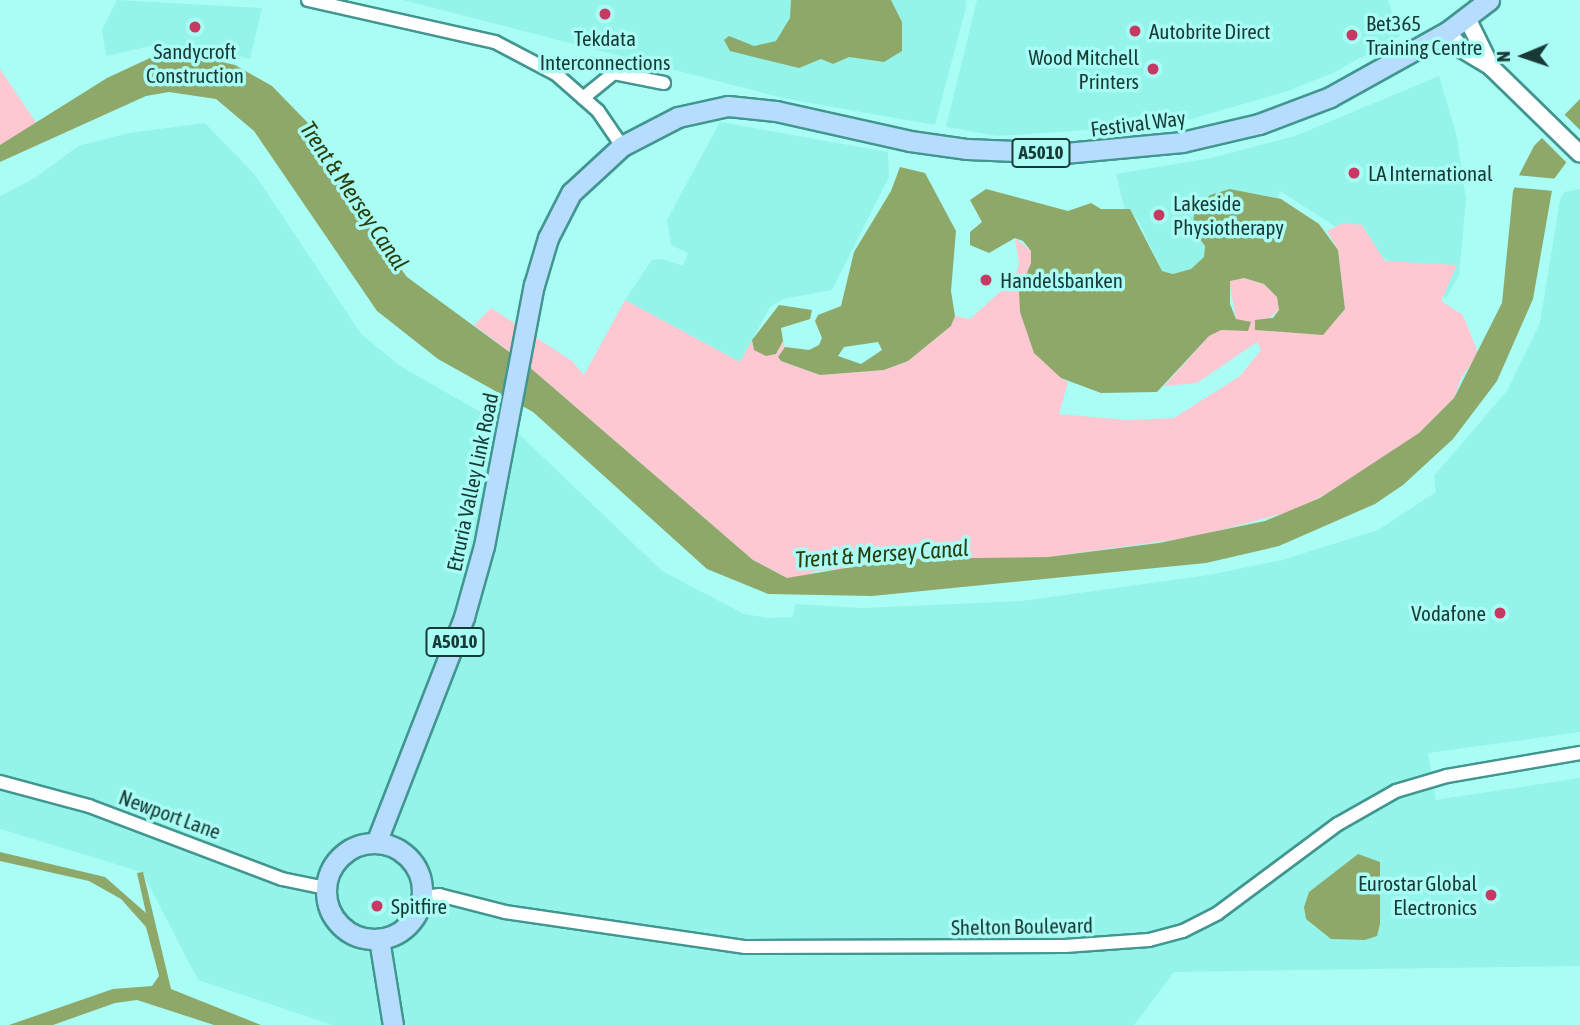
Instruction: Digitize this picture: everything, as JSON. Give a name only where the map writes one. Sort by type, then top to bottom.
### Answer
[{"type":"main road","name":"Festival Way","points":[[622,146],[678,117],[728,106],[776,111],[910,141],[967,149],[1064,153],[1126,150],[1182,142],[1300,111],[1447,32],[1489,0]]},
{"type":"main road","name":"Etruria Valley Link Road","points":[[376,843],[464,617],[508,432],[537,272],[557,217],[571,193],[622,146]]},
{"type":"main road","points":[[376,843],[392,846],[410,860],[421,881],[421,897],[407,925],[379,939],[365,939],[341,926],[332,915],[325,888],[328,874],[348,850],[376,843]]},
{"type":"main road","points":[[379,939],[389,978],[393,1025]]},
{"type":"street","points":[[308,0],[495,42],[556,74],[583,98],[622,146]]},
{"type":"street","points":[[1467,18],[1491,67]]},
{"type":"street","points":[[1447,32],[1463,50],[1491,67],[1580,154]]},
{"type":"street","points":[[583,98],[614,73],[664,83]]},
{"type":"street","name":"Shelton Boulevard","points":[[421,897],[439,895],[518,915],[745,947],[853,950],[1149,940],[1183,931],[1218,913],[1338,824],[1396,790],[1447,776],[1580,753]]},
{"type":"street","name":"Newport Lane","points":[[0,782],[89,806],[282,879],[325,888]]},
{"type":"shaded area","points":[[117,0],[262,8],[250,59],[216,49],[150,46],[106,56],[102,30]]},
{"type":"shaded area","points":[[403,0],[965,0],[966,7],[935,125],[787,99]]},
{"type":"shaded area","points":[[791,0],[891,0],[902,22],[902,51],[884,62],[849,57],[833,64],[821,59],[799,68],[730,51],[724,40],[729,36],[754,46],[776,41],[790,18]]},
{"type":"shaded area","points":[[977,0],[1388,0],[1400,36],[1335,72],[1288,91],[1174,124],[997,136],[946,127]]},
{"type":"shaded area","points":[[187,54],[235,65],[272,86],[308,123],[360,215],[407,277],[527,365],[753,560],[787,578],[899,559],[1048,557],[1159,543],[1265,521],[1320,498],[1419,433],[1454,398],[1502,303],[1513,191],[1520,173],[1534,146],[1580,99],[1580,144],[1554,179],[1533,299],[1497,381],[1453,439],[1403,485],[1375,504],[1279,546],[1206,563],[872,596],[768,594],[707,569],[533,412],[438,359],[377,311],[254,131],[216,99],[169,92],[146,96],[0,162],[0,145],[107,78],[150,58]]},
{"type":"shaded area","points":[[0,69],[37,124],[0,145]]},
{"type":"shaded area","name":"LA International","points":[[1439,76],[1457,137],[1466,200],[1459,275],[1446,298],[1280,191],[1278,198],[1230,189],[1193,230],[1205,246],[1204,257],[1191,269],[1173,274],[1162,271],[1138,220],[1124,207],[1116,174],[1211,158],[1295,136]]},
{"type":"shaded area","points":[[720,122],[888,152],[889,177],[832,290],[783,299],[770,307],[740,362],[625,300],[652,260],[663,259],[683,266],[688,253],[671,245],[667,220]]},
{"type":"shaded area","points":[[205,123],[255,175],[361,334],[400,366],[519,434],[662,571],[744,614],[768,618],[793,617],[795,604],[862,608],[1021,601],[1209,575],[1282,560],[1378,530],[1436,492],[1434,476],[1507,391],[1540,323],[1560,200],[1564,192],[1580,189],[1580,732],[1428,753],[1436,800],[1580,778],[1580,966],[1174,972],[1134,1025],[332,1025],[198,980],[142,872],[0,829],[0,196],[35,178],[78,146],[129,133]]},
{"type":"shaded area","points":[[900,167],[925,173],[956,231],[951,291],[955,316],[951,326],[908,361],[884,370],[820,375],[781,361],[778,357],[785,347],[809,350],[819,345],[822,338],[815,321],[818,315],[841,306],[854,252],[891,191]],"holes":[[[878,342],[882,350],[861,364],[838,356],[844,347]]]},
{"type":"shaded area","points":[[986,189],[1068,211],[1091,203],[1101,209],[1130,209],[1162,271],[1173,274],[1191,269],[1204,257],[1205,246],[1193,230],[1194,213],[1210,195],[1230,189],[1281,199],[1319,224],[1338,250],[1345,309],[1323,335],[1255,330],[1255,320],[1273,318],[1279,310],[1277,297],[1264,284],[1244,278],[1230,281],[1230,304],[1236,319],[1251,322],[1248,331],[1221,330],[1209,336],[1157,392],[1101,393],[1061,378],[1034,353],[1020,312],[1019,292],[1031,263],[1031,251],[1023,241],[1015,238],[989,253],[970,245],[970,232],[982,222],[970,200]]},
{"type":"shaded area","points":[[1343,223],[1362,225],[1385,261],[1457,265],[1441,301],[1463,315],[1479,355],[1462,376],[1454,398],[1419,433],[1371,469],[1297,510],[1194,537],[1048,557],[963,559],[816,571],[801,578],[787,578],[753,560],[527,365],[474,325],[491,308],[572,361],[584,375],[625,300],[740,362],[752,340],[754,350],[776,354],[783,341],[785,347],[778,357],[781,361],[820,375],[884,370],[908,361],[951,326],[955,316],[970,319],[1013,280],[1019,265],[1015,238],[1031,251],[1031,263],[1019,292],[1061,378],[1068,382],[1059,414],[1127,420],[1174,418],[1240,376],[1261,350],[1257,342],[1197,383],[1164,386],[1209,336],[1236,319],[1229,281],[1244,278],[1264,284],[1277,297],[1279,310],[1255,330],[1323,334],[1345,309],[1338,250],[1327,231]]},
{"type":"shaded area","points":[[779,305],[812,310],[810,319],[781,328],[783,341],[776,354],[766,356],[754,350],[752,340]]},
{"type":"shaded area","points":[[0,852],[105,877],[146,913],[137,873],[143,872],[171,989],[261,1025],[214,1025],[137,1000],[115,1003],[53,1025],[9,1025],[113,989],[152,986],[159,976],[146,927],[121,899],[89,881],[0,861]]},
{"type":"shaded area","points":[[1358,854],[1380,862],[1380,924],[1377,936],[1365,940],[1331,939],[1306,919],[1304,907],[1309,892]]},
{"type":"pier","points":[[1561,111],[1580,130],[1580,149],[1568,164],[1539,135]]},
{"type":"pier","points":[[1515,175],[1558,179],[1554,191],[1511,187]]},
{"type":"place","name":"Tekdata Interconnections","points":[[605,14]]},
{"type":"place","name":"Sandycroft Construction","points":[[195,27]]},
{"type":"place","name":"Autobrite Direct","points":[[1135,31]]},
{"type":"place","name":"Bet365 Training Centre","points":[[1352,35]]},
{"type":"place","name":"Wood Mitchell Printers","points":[[1153,69]]},
{"type":"place","name":"LA International","points":[[1354,173]]},
{"type":"place","name":"Lakeside Physiotherapy","points":[[1159,215]]},
{"type":"place","name":"Handelsbanken","points":[[986,280]]},
{"type":"place","name":"Vodafone","points":[[1500,613]]},
{"type":"place","name":"Eurostar Global Electronics","points":[[1491,895]]},
{"type":"place","name":"Spitfire","points":[[377,906]]},
{"type":"water label","name":"Trent & Mersey Canal","points":[[354,196]]},
{"type":"water label","name":"Trent & Mersey Canal","points":[[882,554]]}]
